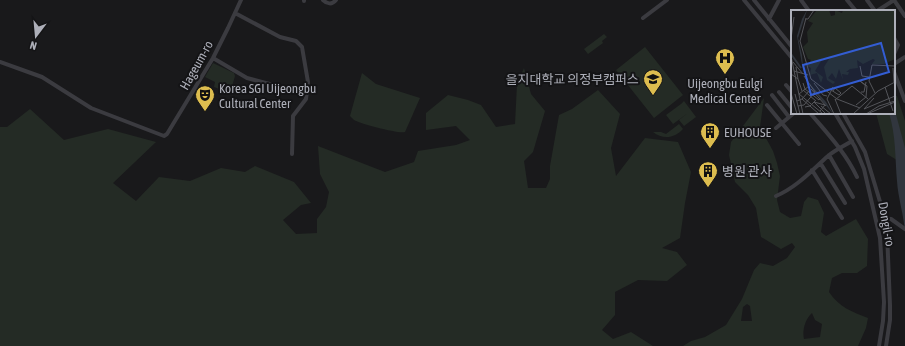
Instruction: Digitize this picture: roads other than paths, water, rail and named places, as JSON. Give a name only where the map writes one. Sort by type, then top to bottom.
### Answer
[{"type":"street","name":"Hageum-ro","points":[[0,62],[42,77],[91,108],[164,136],[167,134],[212,58],[241,0]]},
{"type":"street","points":[[323,0],[326,4],[329,4],[336,0]]},
{"type":"street","points":[[643,18],[667,0]]},
{"type":"street","points":[[744,0],[791,57]]},
{"type":"street","points":[[754,0],[791,46]]},
{"type":"street","points":[[769,19],[779,0]]},
{"type":"street","points":[[801,0],[808,10]]},
{"type":"street","points":[[848,0],[855,10]]},
{"type":"street","points":[[867,0],[875,10]]},
{"type":"street","points":[[878,10],[894,0],[905,16]]},
{"type":"street","points":[[235,13],[280,37],[300,43],[308,82],[306,100],[293,116],[292,154]]},
{"type":"street","points":[[895,40],[898,44],[895,52]]},
{"type":"street","points":[[895,62],[905,57]]},
{"type":"street","points":[[212,58],[247,78],[306,94]]},
{"type":"street","points":[[895,75],[905,101]]},
{"type":"street","points":[[786,85],[791,91]]},
{"type":"street","points":[[779,92],[791,107]]},
{"type":"street","points":[[772,95],[789,117]]},
{"type":"street","points":[[767,105],[783,122],[800,144]]},
{"type":"street","points":[[776,128],[793,114]]},
{"type":"street","points":[[811,114],[850,163],[857,177]]},
{"type":"street","name":"Dongil-ro","points":[[836,114],[852,141],[864,169],[880,238],[884,302],[879,346]]},
{"type":"street","name":"Dongil-ro","points":[[845,114],[865,152],[887,232],[890,320],[886,346]]},
{"type":"street","points":[[776,196],[794,186],[829,155],[852,141]]},
{"type":"street","points":[[829,155],[853,196]]},
{"type":"street","points":[[820,164],[845,203]]},
{"type":"street","points":[[812,170],[842,218]]},
{"type":"street","points":[[883,218],[891,219],[905,229]]},
{"type":"place","name":"Uijeongbu Eulgi Medical Center","points":[[725,75]]},
{"type":"place","name":"을지대학교 의정부캠퍼스","points":[[653,96]]},
{"type":"place","name":"Korea SGI Uijeongbu Cultural Center","points":[[205,112]]},
{"type":"place","name":"EUHOUSE","points":[[710,149]]},
{"type":"place","name":"병원 관사","points":[[708,188]]}]
